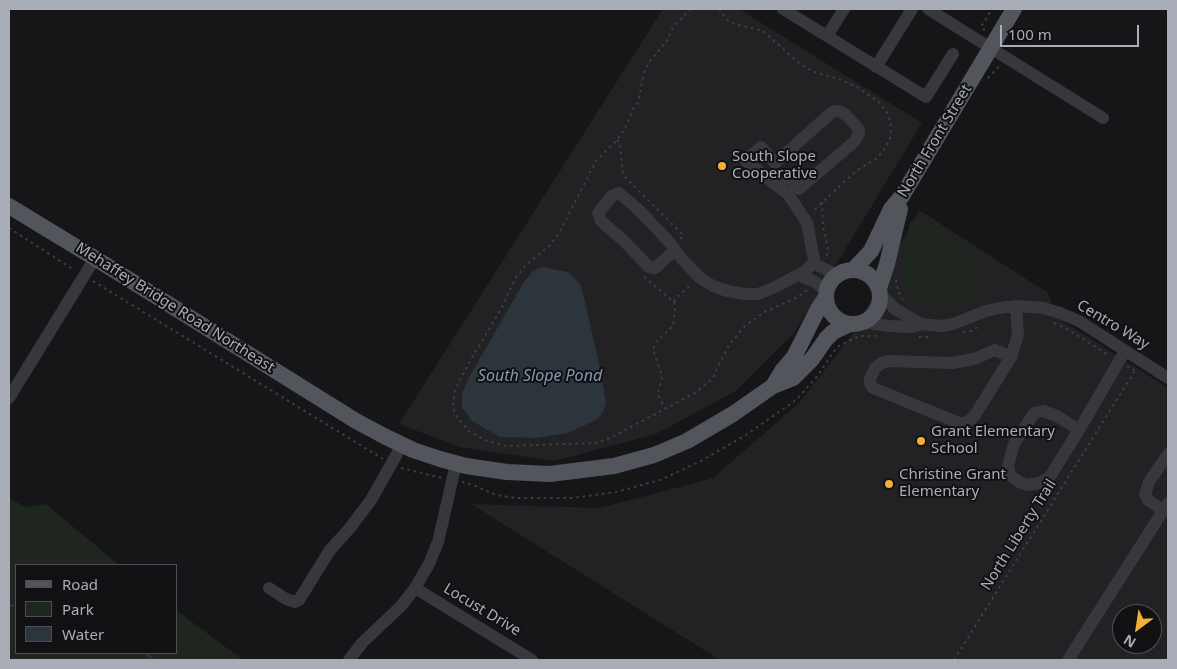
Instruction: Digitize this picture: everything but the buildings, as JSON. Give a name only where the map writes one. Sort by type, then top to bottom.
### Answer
[{"type":"main road","name":"North Front Street","points":[[832,269],[871,251],[891,209],[902,196],[1014,9]]},
{"type":"main road","points":[[402,445],[456,464],[506,472],[550,474],[628,463],[654,455],[687,441],[733,414],[773,386],[793,378],[812,359],[833,332],[857,323],[875,313],[879,307],[880,291],[902,196]]},
{"type":"main road","name":"Mehaffey Bridge Road Northeast","points":[[9,206],[340,411],[402,445]]},
{"type":"main road","points":[[773,386],[782,371],[794,357],[818,309],[822,290],[832,281],[832,269],[861,271],[875,281],[880,291]]},
{"type":"main road","points":[[822,290],[830,312],[836,318],[857,323]]},
{"type":"street","points":[[783,9],[926,97],[953,54]]},
{"type":"street","points":[[827,36],[844,9]]},
{"type":"street","points":[[876,67],[912,9]]},
{"type":"street","points":[[928,9],[1102,118]]},
{"type":"street","points":[[775,163],[831,113],[840,112],[846,115],[858,128],[859,133],[855,141],[799,189],[775,163],[761,147],[746,161],[788,194],[806,223],[813,249],[832,269]]},
{"type":"street","points":[[776,185],[787,176]]},
{"type":"street","points":[[673,247],[655,268],[652,268],[645,264],[599,217],[601,210],[615,193],[624,197],[640,211],[673,247],[698,276],[713,286],[727,291],[758,294],[806,271],[832,269]]},
{"type":"street","points":[[9,398],[95,258]]},
{"type":"street","points":[[799,275],[822,290]]},
{"type":"street","name":"Centro Way","points":[[880,291],[895,309],[921,324]]},
{"type":"street","points":[[1011,358],[995,350],[974,359],[953,363],[888,361],[875,368],[870,378],[870,384],[873,388],[960,423],[967,423],[975,415],[1011,358],[1018,335],[1016,306]]},
{"type":"street","name":"Centro Way","points":[[857,323],[941,326],[952,324],[986,311],[1016,306],[1044,308],[1079,321],[1168,378]]},
{"type":"street","points":[[1079,430],[1043,411],[1034,413],[1014,444],[1008,466],[1010,475],[1019,482],[1028,485],[1039,483],[1048,478],[1079,430],[1125,351]]},
{"type":"street","points":[[269,588],[286,599],[295,602],[299,600],[330,550],[371,500],[394,465],[402,445]]},
{"type":"street","points":[[1068,660],[1166,506],[1148,500],[1145,494],[1149,482],[1168,454]]},
{"type":"street","points":[[349,660],[362,643],[401,606],[415,588],[438,542],[456,464]]},
{"type":"street","name":"Locust Drive","points":[[415,588],[532,660]]},
{"type":"path","points":[[691,9],[673,27],[667,41],[647,66],[638,103],[633,109],[625,128],[617,140],[596,160],[559,233],[550,245],[525,266],[515,279],[501,309],[455,390],[453,408],[458,419],[470,432],[487,441],[506,446],[596,443],[610,438],[695,393],[712,379],[729,346],[744,326],[764,312],[805,293],[822,290]]},
{"type":"path","points":[[719,9],[727,20],[734,24],[763,31],[800,64],[814,72],[839,79],[856,87],[880,103],[888,114],[891,126],[890,138],[884,150],[877,158],[856,171],[810,213]]},
{"type":"path","points":[[617,140],[620,143],[622,170],[626,180],[682,234],[683,237],[673,247]]},
{"type":"path","points":[[822,202],[823,226],[832,269]]},
{"type":"path","points":[[9,228],[84,276],[394,465],[452,481]]},
{"type":"path","points":[[645,264],[642,269],[644,276],[674,302]]},
{"type":"path","points":[[665,408],[659,397],[658,392],[662,379],[653,350],[656,342],[673,326],[675,315],[674,302],[677,297],[698,276]]},
{"type":"path","name":"North Liberty Trail","points":[[954,660],[1134,372]]},
{"type":"shaded area","name":"South Slope Cooperative","points":[[663,9],[739,9],[922,123],[795,332],[736,391],[656,434],[554,461],[459,447],[399,424]]},
{"type":"shaded area","name":"Grant Elementary School","points":[[919,210],[1048,293],[1055,316],[1168,388],[1168,660],[720,660],[471,504],[600,508],[713,478],[799,403],[853,333]]},
{"type":"green space","points":[[921,217],[978,255],[980,274],[977,291],[978,297],[956,307],[935,309],[919,304],[908,296],[901,276],[910,222]]},
{"type":"green space","points":[[9,498],[25,507],[46,504],[118,564],[15,564],[15,654],[178,654],[178,611],[243,660],[9,660]]},
{"type":"water","name":"South Slope Pond","points":[[542,267],[568,272],[581,285],[606,403],[598,419],[568,433],[536,438],[500,437],[472,421],[462,407],[462,394],[468,379],[524,282],[532,272]]},
{"type":"waterway","points":[[9,606],[15,605]]},
{"type":"waterway","points":[[147,654],[153,660]]},
{"type":"place","name":"South Slope Cooperative","points":[[722,166]]},
{"type":"place","name":"Grant Elementary School","points":[[921,441]]},
{"type":"place","name":"Christine Grant Elementary","points":[[889,484]]}]
